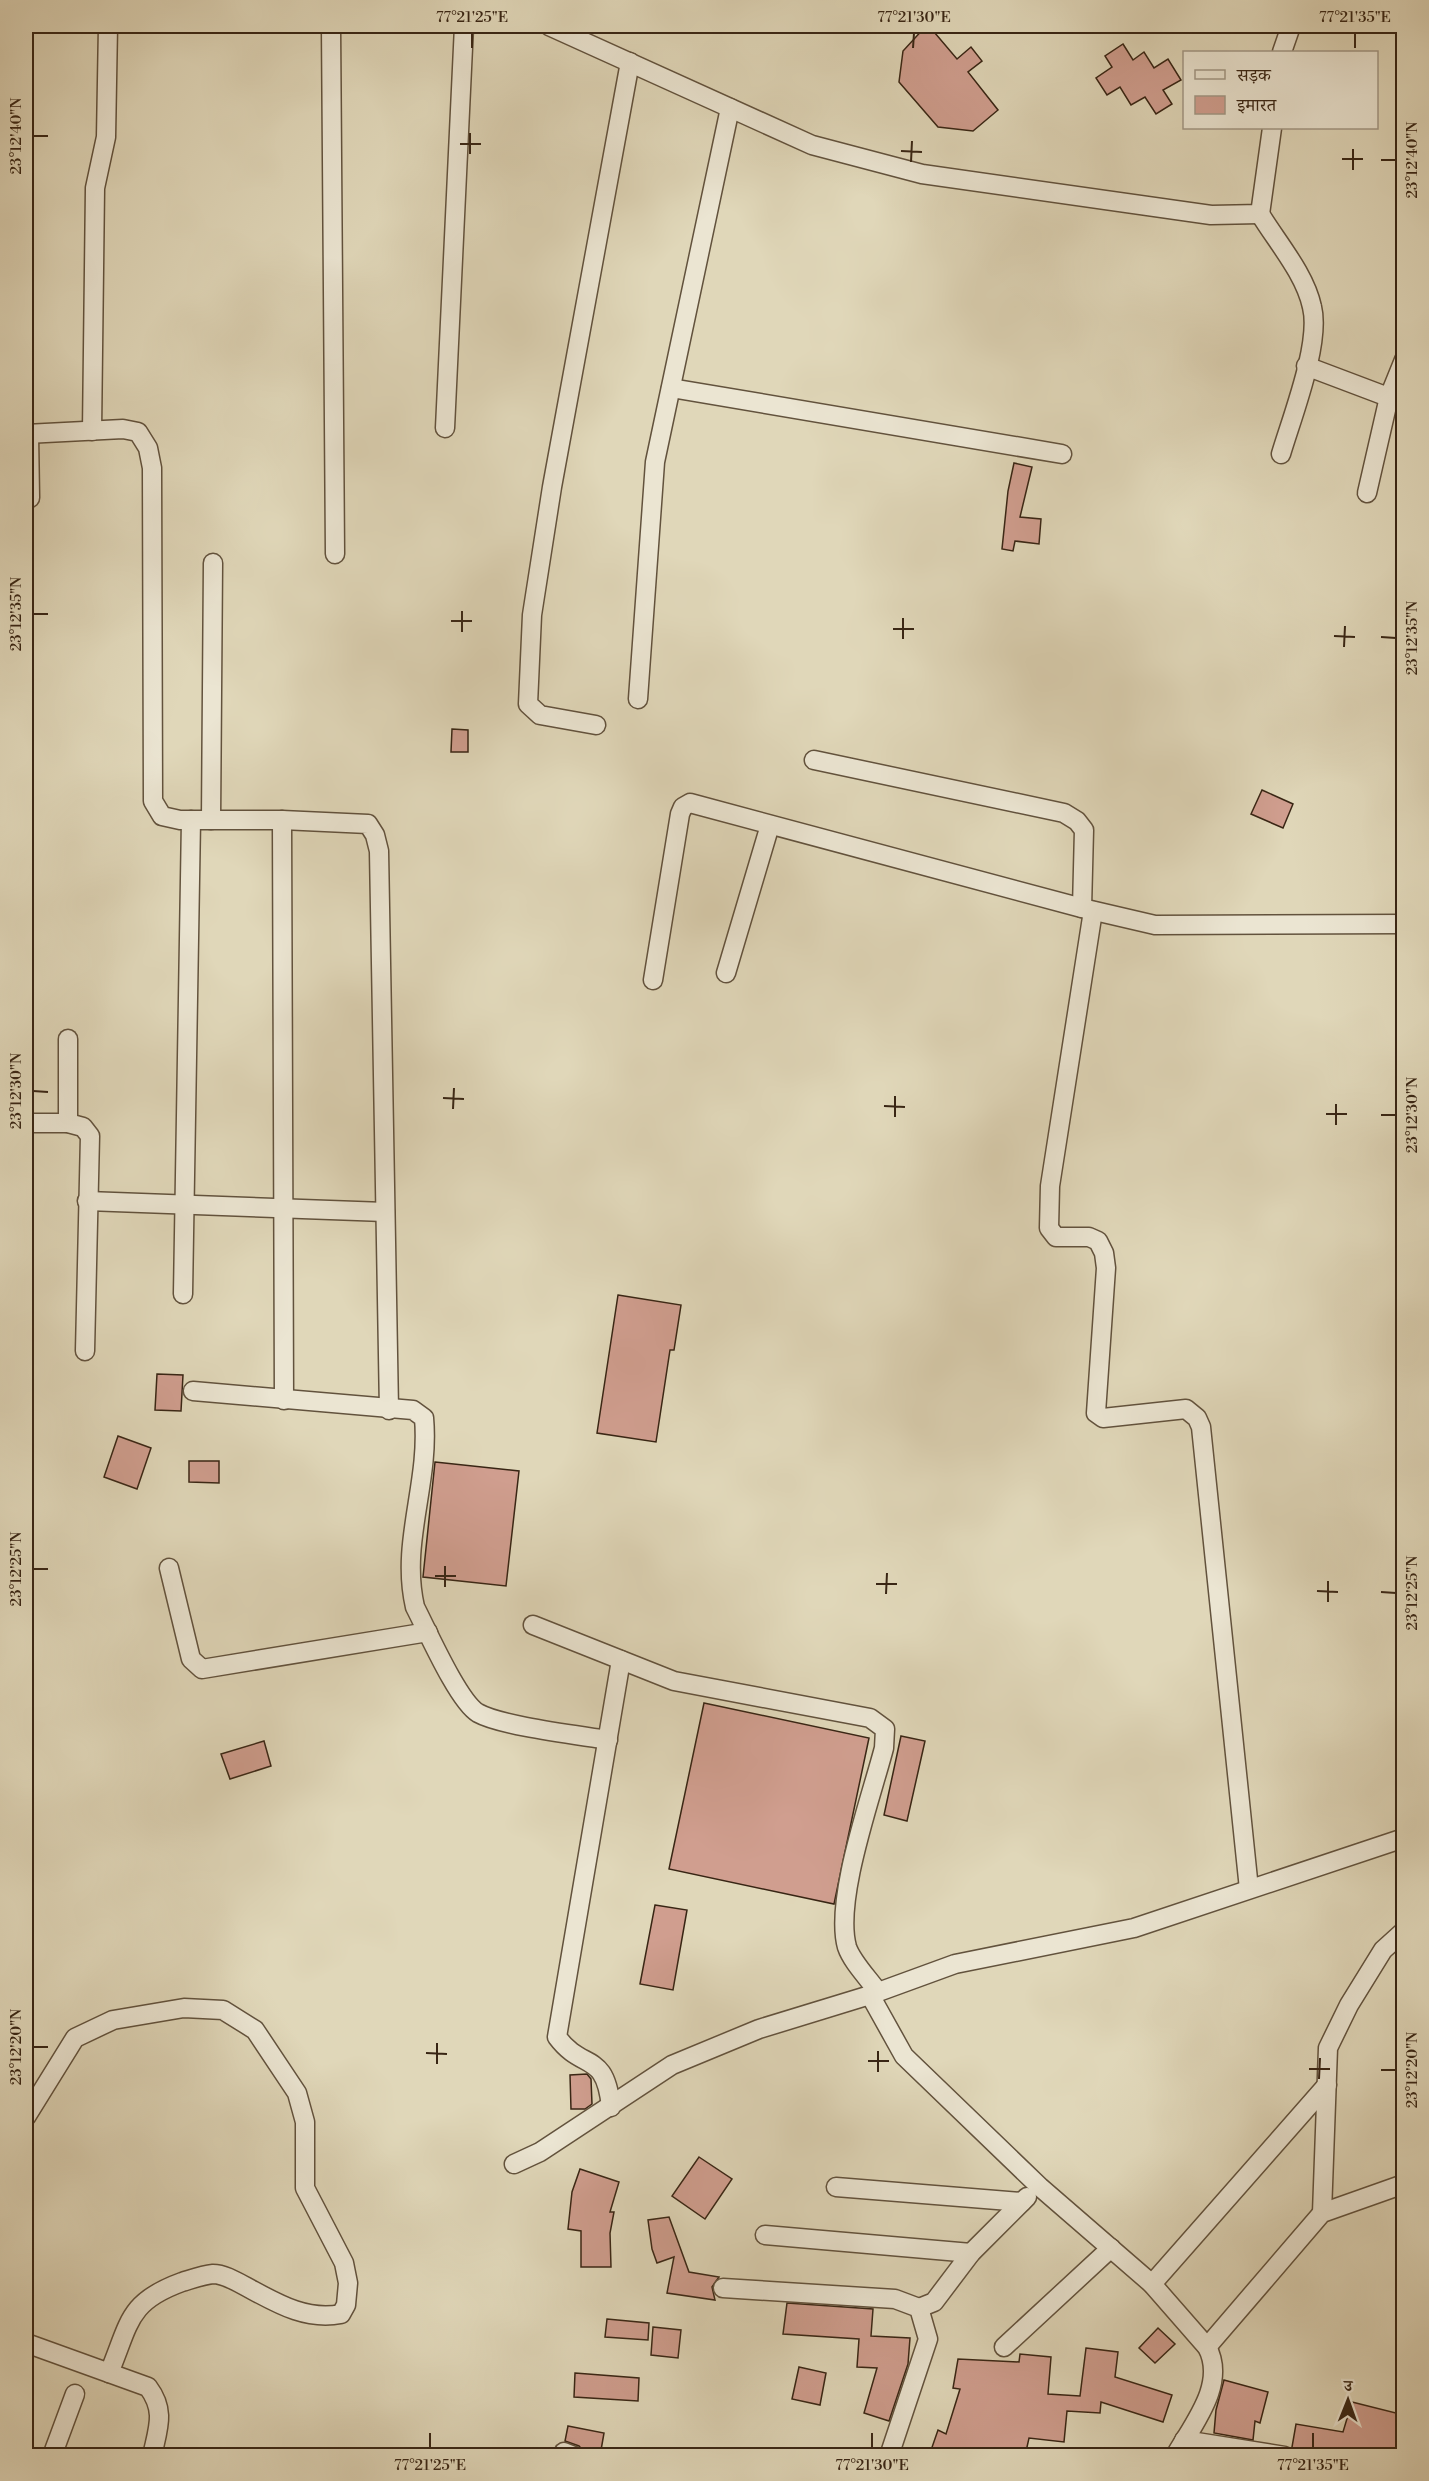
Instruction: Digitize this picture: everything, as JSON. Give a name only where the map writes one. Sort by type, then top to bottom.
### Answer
[{"type":"street","points":[[92,431],[95,188],[106,137],[108,26]]},
{"type":"street","points":[[331,26],[335,554]]},
{"type":"street","points":[[446,428],[464,26]]},
{"type":"street","points":[[549,26],[812,145],[922,174],[1211,214],[1260,214]]},
{"type":"street","points":[[1282,51],[1291,26]]},
{"type":"street","points":[[596,725],[540,715],[528,704],[526,688],[532,615],[552,487],[630,62]]},
{"type":"street","points":[[638,699],[655,462],[730,108]]},
{"type":"street","points":[[1272,129],[1260,214],[1303,285],[1312,306],[1315,332],[1281,454]]},
{"type":"street","points":[[1367,493],[1396,400],[1404,360]]},
{"type":"street","points":[[1306,366],[1396,400]]},
{"type":"street","points":[[671,388],[1062,454]]},
{"type":"street","points":[[30,498],[27,434],[123,429],[138,432],[148,448],[152,468],[153,801],[162,816],[191,820],[282,820],[368,824],[375,835],[379,851],[389,1410]]},
{"type":"street","points":[[211,820],[213,563]]},
{"type":"street","points":[[814,760],[1064,813],[1077,821],[1084,830],[1088,910],[1050,1186],[1049,1228],[1056,1237],[1089,1238],[1098,1241],[1104,1253],[1106,1268],[1096,1413],[1103,1418],[1186,1409],[1197,1418],[1201,1427],[1249,1890]]},
{"type":"street","points":[[653,980],[683,807],[690,803],[1088,910],[1155,925],[1180,927],[1404,924]]},
{"type":"street","points":[[183,1294],[191,820]]},
{"type":"street","points":[[282,820],[284,1400]]},
{"type":"street","points":[[726,972],[770,825]]},
{"type":"street","points":[[68,1040],[68,1123]]},
{"type":"street","points":[[26,1123],[68,1123],[83,1127],[90,1136],[85,1351]]},
{"type":"street","points":[[87,1201],[284,1206],[385,1212]]},
{"type":"street","points":[[194,1391],[389,1410],[413,1410],[424,1418],[426,1442],[408,1569],[415,1607],[464,1700],[478,1713],[503,1721],[608,1740]]},
{"type":"street","points":[[169,1568],[191,1659],[202,1669],[428,1632]]},
{"type":"street","points":[[533,1625],[674,1681],[870,1719],[885,1729],[884,1748],[844,1899],[843,1928],[848,1950],[874,1994],[904,2056],[1040,2187],[1152,2284],[1207,2347],[1212,2357],[1212,2390],[1179,2448],[1285,2456]]},
{"type":"street","points":[[611,2107],[609,2084],[600,2069],[563,2045],[557,2037],[621,1660]]},
{"type":"street","points":[[514,2164],[540,2152],[672,2066],[759,2029],[874,1994],[955,1964],[1134,1928],[1404,1838]]},
{"type":"street","points":[[1322,2213],[1329,2048],[1349,2005],[1383,1950],[1404,1931]]},
{"type":"street","points":[[26,2117],[75,2038],[112,2020],[184,2008],[223,2010],[255,2030],[297,2093],[305,2122],[305,2188],[344,2263],[348,2283],[346,2305],[341,2314],[325,2317],[298,2313],[232,2279],[215,2274],[197,2277],[146,2298],[135,2311],[109,2373]]},
{"type":"street","points":[[1152,2284],[1327,2085]]},
{"type":"street","points":[[1207,2347],[1322,2213],[1404,2184]]},
{"type":"street","points":[[836,2187],[1022,2202]]},
{"type":"street","points":[[723,2288],[895,2299],[919,2308],[934,2302],[971,2253],[1040,2187]]},
{"type":"street","points":[[765,2235],[971,2253]]},
{"type":"street","points":[[1004,2347],[1111,2248]]},
{"type":"street","points":[[889,2456],[928,2339],[919,2308]]},
{"type":"street","points":[[26,2343],[148,2387],[158,2399],[160,2424],[152,2456]]},
{"type":"street","points":[[52,2456],[75,2394]]},
{"type":"building","points":[[926,26],[929,26],[957,59],[971,47],[982,61],[968,72],[998,110],[973,131],[938,127],[899,82],[903,51]]},
{"type":"building","points":[[1123,44],[1133,60],[1144,52],[1154,68],[1168,59],[1181,80],[1163,90],[1172,104],[1156,114],[1145,97],[1131,105],[1120,87],[1107,95],[1096,78],[1112,67],[1105,56]]},
{"type":"building","points":[[1014,463],[1032,467],[1020,517],[1041,519],[1039,544],[1015,541],[1013,551],[1002,549],[1008,491]]},
{"type":"building","points":[[452,729],[468,730],[468,752],[451,752]]},
{"type":"building","points":[[1262,790],[1293,804],[1283,828],[1251,814]]},
{"type":"building","points":[[618,1295],[681,1305],[674,1350],[670,1350],[656,1442],[597,1433]]},
{"type":"building","points":[[157,1374],[183,1375],[181,1411],[155,1410]]},
{"type":"building","points":[[118,1436],[151,1448],[137,1489],[104,1477]]},
{"type":"building","points":[[189,1461],[219,1461],[219,1483],[189,1482]]},
{"type":"building","points":[[435,1462],[519,1471],[506,1586],[423,1577]]},
{"type":"building","points":[[704,1703],[869,1738],[834,1904],[669,1869]]},
{"type":"building","points":[[901,1736],[925,1741],[907,1821],[884,1815]]},
{"type":"building","points":[[264,1741],[271,1766],[230,1779],[221,1754]]},
{"type":"building","points":[[655,1905],[687,1910],[673,1990],[640,1984]]},
{"type":"building","points":[[587,2074],[591,2079],[592,2104],[585,2109],[571,2109],[570,2075]]},
{"type":"building","points":[[699,2157],[732,2179],[705,2219],[672,2196]]},
{"type":"building","points":[[580,2169],[619,2182],[610,2212],[614,2212],[610,2233],[611,2267],[581,2267],[581,2231],[568,2229],[572,2192]]},
{"type":"building","points":[[669,2217],[689,2272],[719,2277],[712,2287],[715,2300],[667,2293],[674,2257],[657,2263],[652,2249],[648,2220]]},
{"type":"building","points":[[787,2303],[873,2309],[871,2336],[910,2338],[908,2364],[889,2421],[864,2413],[877,2368],[857,2367],[859,2339],[783,2334]]},
{"type":"building","points":[[607,2319],[649,2323],[648,2340],[605,2337]]},
{"type":"building","points":[[653,2327],[681,2330],[678,2358],[651,2355]]},
{"type":"building","points":[[1158,2328],[1175,2344],[1155,2363],[1139,2348]]},
{"type":"building","points":[[1086,2348],[1118,2352],[1115,2377],[1172,2395],[1163,2422],[1101,2402],[1100,2413],[1067,2411],[1064,2442],[1029,2438],[1025,2456],[929,2456],[938,2430],[946,2434],[960,2389],[953,2388],[958,2359],[1019,2362],[1020,2354],[1051,2357],[1048,2394],[1080,2396]]},
{"type":"building","points":[[799,2367],[826,2373],[820,2405],[792,2399]]},
{"type":"building","points":[[575,2373],[639,2378],[638,2401],[574,2397]]},
{"type":"building","points":[[1224,2380],[1268,2392],[1260,2423],[1255,2421],[1253,2440],[1214,2433],[1216,2410]]},
{"type":"building","points":[[1352,2402],[1404,2415],[1404,2456],[1353,2456],[1333,2450],[1332,2456],[1324,2456],[1294,2450],[1292,2447],[1296,2424],[1343,2432]]},
{"type":"building","points":[[568,2426],[604,2433],[600,2456],[585,2453],[579,2446],[565,2441]]}]
